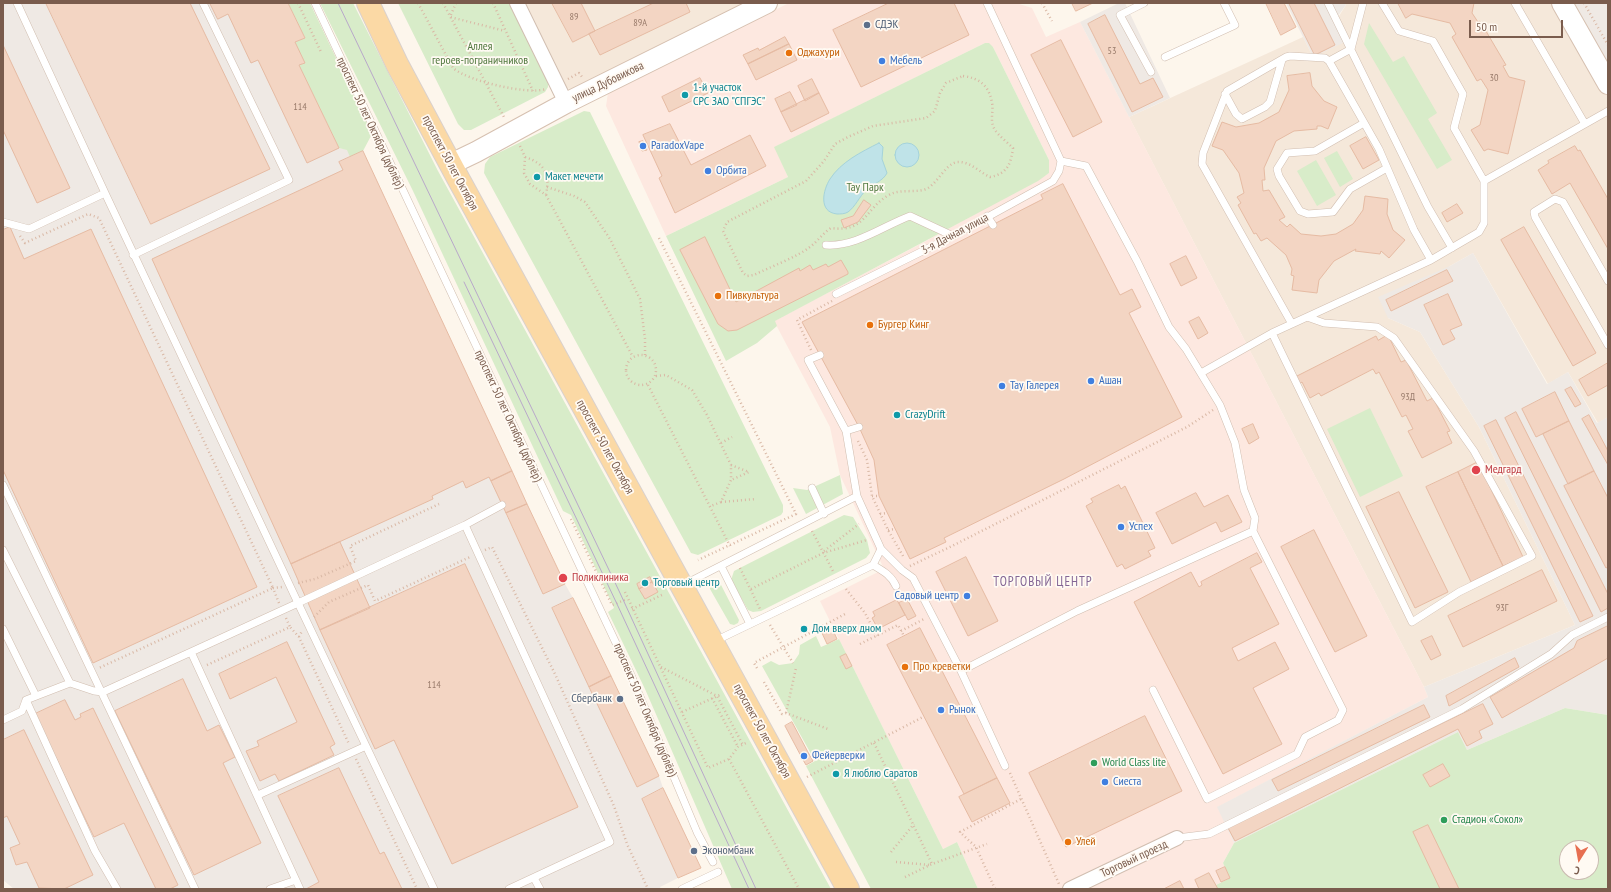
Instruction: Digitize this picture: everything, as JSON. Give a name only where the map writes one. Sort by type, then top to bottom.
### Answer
[{"type":"main road","name":"проспект 50 лет Октября","points":[[368,3],[397,64],[451,164],[672,590],[713,642],[848,889]]},
{"type":"street","points":[[517,3],[566,103]]},
{"type":"street","name":"улица Дубовикова","points":[[451,164],[566,103],[767,3]]},
{"type":"street","points":[[1562,3],[1608,84]]},
{"type":"street","name":"Торговый проезд","points":[[1070,889],[1177,838]]},
{"type":"lane","points":[[17,3],[133,255],[434,889]]},
{"type":"lane","points":[[133,255],[289,180],[203,3]]},
{"type":"lane","name":"проспект 50 лет Октября (дублёр)","points":[[315,3],[631,675],[697,832],[713,862]]},
{"type":"lane","points":[[987,3],[1061,161],[1086,166],[1137,261],[1169,327],[1186,349],[1220,405],[1235,443],[1244,490],[1255,518],[1253,532],[1343,710],[1338,720],[1305,736],[1297,754],[1207,799],[1153,690]]},
{"type":"lane","points":[[1144,3],[1120,15],[1150,72]]},
{"type":"lane","points":[[1165,57],[1235,25],[1224,3]]},
{"type":"lane","points":[[1328,3],[1428,207],[1452,248]]},
{"type":"lane","points":[[1329,61],[1351,49],[1363,3]]},
{"type":"lane","points":[[1201,373],[1272,333],[1431,260],[1479,232],[1484,226],[1484,181],[1454,128],[1463,94],[1433,41],[1399,31],[1382,3]]},
{"type":"lane","points":[[1515,3],[1585,124]]},
{"type":"lane","points":[[1292,324],[1202,164],[1203,154],[1225,94],[1230,89],[1290,56],[1325,58],[1329,61],[1364,123],[1387,168],[1414,230],[1431,260]]},
{"type":"lane","points":[[1225,94],[1236,114],[1242,119],[1265,107],[1271,99],[1282,60]]},
{"type":"lane","points":[[1484,181],[1608,111]]},
{"type":"lane","points":[[1364,123],[1315,151],[1287,153],[1277,169],[1279,176],[1300,211],[1308,214],[1326,214],[1333,212],[1350,189],[1387,168]]},
{"type":"lane","name":"3-я Дачная улица","points":[[836,294],[953,236],[1053,181],[1059,172],[1061,161]]},
{"type":"lane","points":[[3,222],[29,230],[104,193]]},
{"type":"lane","points":[[1608,281],[1563,202],[1555,199],[1534,212],[1535,217],[1608,345]]},
{"type":"lane","points":[[826,245],[837,246],[858,240],[910,216],[953,236]]},
{"type":"lane","points":[[987,216],[993,225]]},
{"type":"lane","points":[[1272,333],[1412,622],[1460,592],[1532,556],[1474,451],[1394,338],[1377,327],[1324,323],[1307,316]]},
{"type":"lane","points":[[820,355],[808,360],[846,431],[857,496],[881,549],[902,570],[913,578],[961,671],[1007,769]]},
{"type":"lane","points":[[846,431],[859,427]]},
{"type":"lane","points":[[3,485],[103,692],[195,889]]},
{"type":"lane","points":[[812,488],[824,514]]},
{"type":"lane","points":[[672,590],[857,496]]},
{"type":"lane","points":[[3,720],[22,711],[26,700],[70,683],[94,691],[103,692],[465,525],[502,505]]},
{"type":"lane","points":[[465,525],[610,842],[509,889]]},
{"type":"lane","points":[[961,671],[1077,611],[1253,532]]},
{"type":"lane","points":[[713,642],[872,565],[881,549]]},
{"type":"lane","points":[[3,550],[70,683]]},
{"type":"lane","points":[[872,565],[886,572],[896,586]]},
{"type":"lane","points":[[721,566],[750,624]]},
{"type":"lane","points":[[1177,838],[1210,834],[1462,709],[1551,654],[1572,635],[1608,617]]},
{"type":"lane","points":[[3,629],[36,696]]},
{"type":"lane","points":[[191,652],[300,889]]},
{"type":"lane","points":[[26,700],[95,851],[117,889]]},
{"type":"lane","points":[[258,795],[352,751],[366,746]]},
{"type":"lane","points":[[682,889],[718,872]]},
{"type":"lane","points":[[534,878],[540,889]]},
{"type":"lane","points":[[270,889],[296,880]]},
{"type":"path","points":[[298,3],[321,52]]},
{"type":"path","points":[[418,3],[453,68],[460,74],[486,84],[533,91],[542,90],[557,85]]},
{"type":"path","points":[[443,3],[525,157],[524,173],[530,184],[546,195],[633,357]]},
{"type":"path","points":[[450,17],[456,3]]},
{"type":"path","points":[[493,3],[533,91]]},
{"type":"path","points":[[1042,3],[1052,21]]},
{"type":"path","points":[[1584,3],[1608,45]]},
{"type":"path","points":[[450,17],[505,31]]},
{"type":"path","points":[[962,76],[977,78],[986,88],[992,103],[991,118],[995,130],[1012,148],[1012,161],[1005,171],[990,177],[967,164],[956,162],[946,169],[940,178],[926,189],[901,191],[890,194],[878,202],[868,216],[856,226],[842,230],[832,228],[820,235],[810,247],[754,275],[747,276],[743,273],[723,232],[727,222],[806,181],[824,161],[835,144],[873,126],[926,118],[935,110],[940,93],[946,83],[962,76]]},
{"type":"path","points":[[525,157],[537,161],[547,174],[546,195]]},
{"type":"path","points":[[547,187],[574,196],[585,202],[610,239],[640,299],[645,339],[645,355]]},
{"type":"path","points":[[16,231],[25,243],[88,214],[99,218],[273,588]]},
{"type":"path","points":[[659,238],[796,514],[698,560]]},
{"type":"path","points":[[645,355],[654,361],[657,367],[656,376],[648,385],[638,385],[631,381],[628,376],[626,365],[633,357],[645,355]]},
{"type":"path","points":[[656,376],[666,375],[692,390],[707,415],[731,465],[731,480],[721,502]]},
{"type":"path","points":[[648,385],[711,506],[730,546]]},
{"type":"path","points":[[902,570],[1180,430],[1220,405]]},
{"type":"path","points":[[721,443],[732,437]]},
{"type":"path","points":[[731,465],[749,472],[731,480]]},
{"type":"path","points":[[872,496],[879,496]]},
{"type":"path","points":[[711,506],[721,502],[756,499]]},
{"type":"path","points":[[93,671],[273,588],[316,580],[356,561],[350,546],[439,504]]},
{"type":"path","points":[[880,514],[887,513]]},
{"type":"path","points":[[571,519],[612,605],[627,598]]},
{"type":"path","points":[[823,553],[859,524]]},
{"type":"path","points":[[888,530],[895,529]]},
{"type":"path","points":[[812,531],[834,574]]},
{"type":"path","points":[[751,589],[823,553],[867,540]]},
{"type":"path","points":[[299,636],[308,623],[329,602],[368,585],[375,601],[492,547],[555,674],[614,806],[627,844],[648,889]]},
{"type":"path","points":[[740,568],[761,611]]},
{"type":"path","points":[[845,588],[865,613],[877,636]]},
{"type":"path","points":[[632,609],[672,590]]},
{"type":"path","points":[[625,592],[708,768],[729,759],[738,747],[748,742]]},
{"type":"path","points":[[757,668],[754,663],[845,614]]},
{"type":"path","points":[[901,631],[932,615]]},
{"type":"path","points":[[860,644],[898,625],[904,636]]},
{"type":"path","points":[[770,626],[793,663]]},
{"type":"path","points":[[199,669],[290,627],[299,636],[417,889]]},
{"type":"path","points":[[660,666],[717,696],[743,745]]},
{"type":"path","points":[[786,713],[796,668]]},
{"type":"path","points":[[764,682],[782,714],[786,713],[828,729]]},
{"type":"path","points":[[682,712],[722,694]]},
{"type":"path","points":[[712,698],[738,747]]},
{"type":"path","points":[[807,777],[924,717]]},
{"type":"path","points":[[874,743],[914,824],[931,864]]},
{"type":"path","points":[[729,759],[799,889]]},
{"type":"path","points":[[1007,769],[1061,889]]},
{"type":"path","points":[[995,889],[976,847],[960,832],[1021,799]]},
{"type":"path","points":[[891,852],[914,824]]},
{"type":"path","points":[[905,877],[931,864],[987,844]]},
{"type":"path","points":[[896,862],[931,864]]},
{"type":"shaded area","points":[[3,3],[288,3],[305,38],[305,63],[300,65],[339,148],[363,151],[527,504],[506,514],[543,593],[565,584],[573,598],[552,608],[637,787],[659,776],[663,788],[642,799],[678,878],[660,887],[661,889],[14,889],[3,880]]},
{"type":"shaded area","points":[[523,3],[756,3],[587,86],[569,89],[563,85]]},
{"type":"shaded area","points":[[789,3],[1016,3],[1032,8],[1046,37],[1080,22],[1424,687],[1428,697],[1218,807],[1234,843],[1223,863],[1231,878],[1216,885],[1218,889],[978,889],[957,842],[943,849],[820,601],[884,569],[840,475],[830,427],[774,321],[924,242],[1049,173],[1049,160],[993,47],[985,43],[775,147],[788,177],[666,236],[606,106],[608,93]]},
{"type":"shaded area","points":[[1119,3],[1125,3],[1170,98],[1129,117],[1080,22]]},
{"type":"shaded area","points":[[1286,3],[1345,3],[1346,5],[1335,20],[1345,42],[1313,57]]},
{"type":"shaded area","points":[[1345,3],[1556,3],[1608,94],[1608,417],[1598,423],[1568,372],[1548,384],[1473,253],[1450,266],[1388,318],[1420,332],[1479,427],[1575,625],[1424,687],[1129,117],[1303,37],[1313,57],[1346,5]]},
{"type":"shaded area","points":[[1570,3],[1608,3],[1608,70]]},
{"type":"shaded area","points":[[1473,253],[1547,384],[1568,372],[1597,423],[1608,417],[1608,715],[1565,708],[1467,750],[1458,732],[1234,843],[1217,807],[1428,697],[1424,687],[1575,625],[1479,427],[1420,332],[1388,318],[1378,297],[1450,266]]},
{"type":"green space","points":[[288,3],[310,3],[372,134],[363,151],[350,157],[347,150],[339,148],[299,65],[304,63],[295,42],[305,38]]},
{"type":"green space","points":[[320,3],[353,3],[438,171],[831,889],[732,889],[645,689],[608,612],[614,608],[571,515],[563,511],[413,191]]},
{"type":"green space","name":"Аллея героев-пограничников","points":[[398,3],[510,3],[548,79],[548,87],[545,92],[471,130],[464,130],[458,124]]},
{"type":"green space","points":[[1369,23],[1393,62],[1404,56],[1437,113],[1428,119],[1452,160],[1437,169],[1364,44]]},
{"type":"green space","name":"Тау Парк","points":[[985,43],[989,43],[993,47],[1049,160],[1049,173],[1038,181],[775,321],[777,326],[757,343],[726,361],[666,236],[788,177],[774,147]]},
{"type":"green space","points":[[584,111],[590,112],[783,505],[783,512],[781,515],[698,555],[691,553],[484,173],[485,164],[490,157]]},
{"type":"green space","points":[[1337,151],[1353,179],[1340,187],[1324,158]]},
{"type":"green space","points":[[1316,160],[1336,195],[1317,206],[1297,171]]},
{"type":"green space","points":[[1370,408],[1403,476],[1360,497],[1327,429]]},
{"type":"green space","points":[[840,475],[843,494],[806,514],[793,488],[807,490]]},
{"type":"green space","points":[[844,515],[853,517],[867,540],[870,553],[866,558],[761,611],[753,612],[748,610],[731,580],[734,571]]},
{"type":"green space","points":[[715,580],[719,581],[739,620],[738,623],[734,625],[730,624],[710,589],[710,583]]},
{"type":"green space","points":[[816,636],[821,647],[839,639],[943,849],[957,842],[978,889],[871,889],[806,766],[815,761],[762,666],[771,661],[779,665],[793,663],[799,654],[800,645]]},
{"type":"green space","name":"Стадион «Сокол»","points":[[1565,708],[1608,715],[1608,889],[1199,889],[1195,880],[1209,873],[1216,885],[1230,878],[1223,863],[1234,843],[1458,732],[1467,750]]},
{"type":"water","points":[[879,143],[883,147],[882,159],[887,173],[885,176],[866,190],[848,212],[844,214],[837,214],[831,212],[827,209],[824,200],[825,189],[830,179],[840,167],[858,154]]},
{"type":"water","points":[[907,143],[916,146],[919,155],[916,164],[907,167],[898,164],[895,155],[898,146]]},
{"type":"building","points":[[46,3],[190,3],[270,169],[151,224]]},
{"type":"building","points":[[210,3],[288,3],[305,38],[295,42],[305,63],[299,65],[339,148],[307,163],[258,60],[251,63],[228,14],[218,19]]},
{"type":"building","points":[[552,3],[581,3],[595,31],[573,42]]},
{"type":"building","points":[[654,3],[686,3],[690,12],[600,55],[589,34]]},
{"type":"building","name":"Мебель","points":[[889,3],[954,3],[969,35],[861,87],[833,30]]},
{"type":"building","points":[[1072,3],[1093,3],[1076,11]]},
{"type":"building","points":[[1266,3],[1284,3],[1296,27],[1281,35]]},
{"type":"building","points":[[1289,3],[1314,3],[1335,45],[1315,55]]},
{"type":"building","points":[[1398,3],[1474,3],[1472,13],[1478,22],[1480,21],[1506,65],[1503,66],[1509,77],[1525,81],[1508,154],[1488,149],[1484,151],[1471,130],[1480,125],[1488,90],[1481,79],[1477,81],[1452,37],[1456,34],[1450,23],[1412,14],[1406,18]]},
{"type":"building","points":[[1105,15],[1140,84],[1153,78],[1163,97],[1132,112],[1088,24]]},
{"type":"building","points":[[785,37],[789,44],[748,64],[743,55],[758,48],[759,50]]},
{"type":"building","points":[[1061,40],[1102,122],[1073,137],[1031,55]]},
{"type":"building","points":[[789,44],[797,60],[756,80],[748,64]]},
{"type":"building","points":[[3,45],[70,188],[37,203],[3,130]]},
{"type":"building","points":[[1310,73],[1312,86],[1324,101],[1337,107],[1328,129],[1317,126],[1317,129],[1294,131],[1276,141],[1264,168],[1265,180],[1262,180],[1263,191],[1269,190],[1285,217],[1279,220],[1287,227],[1290,224],[1301,234],[1321,236],[1336,234],[1353,224],[1363,210],[1365,196],[1388,199],[1387,214],[1393,230],[1405,240],[1389,258],[1381,251],[1380,254],[1355,251],[1356,249],[1334,261],[1319,280],[1317,293],[1292,290],[1294,276],[1291,275],[1292,269],[1286,255],[1267,238],[1261,241],[1256,233],[1254,234],[1238,205],[1241,203],[1237,197],[1244,193],[1239,173],[1223,150],[1212,146],[1222,122],[1236,127],[1259,123],[1279,112],[1289,90],[1287,76]]},
{"type":"building","name":"1-й участок СРС ЗАО \"СПГЭС\"","points":[[700,78],[708,93],[669,112],[662,97]]},
{"type":"building","points":[[812,79],[819,93],[805,101],[798,86]]},
{"type":"building","points":[[790,92],[797,105],[781,112],[775,99]]},
{"type":"building","points":[[819,93],[829,113],[791,132],[781,112]]},
{"type":"building","name":"Орбита","points":[[670,124],[691,165],[750,135],[766,166],[675,213],[659,178],[662,176],[643,135]]},
{"type":"building","points":[[1366,137],[1379,160],[1363,169],[1350,146]]},
{"type":"building","name":"ParadoxVape","points":[[643,141],[647,150],[642,151],[639,142]]},
{"type":"building","points":[[1575,146],[1578,151],[1580,150],[1608,199],[1608,249],[1570,183],[1552,194],[1538,170],[1549,163],[1548,161]]},
{"type":"building","points":[[363,151],[512,471],[491,481],[489,477],[466,488],[463,481],[432,496],[433,499],[291,564],[152,259],[343,170],[339,162]]},
{"type":"building","name":"Тау Галерея","points":[[1063,184],[1120,295],[1132,289],[1141,307],[1129,313],[1182,417],[1064,479],[944,538],[946,542],[910,559],[879,496],[874,460],[859,427],[802,322],[1043,199],[1041,195]]},
{"type":"building","points":[[864,200],[871,205],[858,222],[844,228],[841,220],[853,216]]},
{"type":"building","points":[[1457,204],[1463,213],[1447,222],[1442,213]]},
{"type":"building","points":[[10,227],[24,259],[91,229],[257,587],[93,663],[3,470],[3,230]]},
{"type":"building","points":[[1524,227],[1596,353],[1573,366],[1501,240]]},
{"type":"building","points":[[705,237],[736,302],[799,268],[800,271],[810,265],[813,270],[826,264],[828,267],[841,260],[848,274],[737,330],[728,331],[718,324],[680,250]]},
{"type":"building","points":[[1186,256],[1197,278],[1181,286],[1170,264]]},
{"type":"building","points":[[1447,270],[1453,281],[1391,311],[1386,300]]},
{"type":"building","points":[[1448,294],[1462,325],[1450,330],[1455,339],[1443,345],[1424,305]]},
{"type":"building","points":[[1199,317],[1208,333],[1198,339],[1189,322]]},
{"type":"building","points":[[1388,335],[1401,362],[1406,360],[1427,401],[1433,398],[1450,431],[1447,432],[1452,443],[1422,458],[1408,431],[1413,429],[1406,415],[1402,417],[1379,372],[1376,374],[1373,369],[1321,396],[1319,393],[1310,398],[1302,382],[1299,384],[1295,377],[1376,336],[1378,340]]},
{"type":"building","points":[[1608,363],[1608,385],[1588,396],[1579,380]]},
{"type":"building","points":[[1571,387],[1581,404],[1575,407],[1565,390]]},
{"type":"building","points":[[1555,392],[1569,421],[1536,437],[1522,409]]},
{"type":"building","points":[[1516,412],[1608,594],[1608,608],[1601,612],[1505,418]]},
{"type":"building","points":[[1589,415],[1608,451],[1608,465],[1582,419]]},
{"type":"building","points":[[1496,420],[1593,616],[1580,622],[1484,426]]},
{"type":"building","points":[[1569,421],[1594,471],[1568,484],[1543,434]]},
{"type":"building","points":[[1253,424],[1259,438],[1249,444],[1242,429]]},
{"type":"building","points":[[1478,462],[1523,557],[1503,566],[1458,472]]},
{"type":"building","points":[[512,471],[527,504],[506,513],[491,481]]},
{"type":"building","points":[[1594,471],[1608,498],[1608,567],[1606,568],[1564,486]]},
{"type":"building","points":[[1458,472],[1503,566],[1471,582],[1426,487]]},
{"type":"building","name":"Успех","points":[[1119,485],[1121,489],[1125,486],[1155,548],[1148,551],[1151,556],[1125,569],[1122,564],[1117,567],[1086,506],[1093,502],[1091,499]]},
{"type":"building","points":[[1399,492],[1448,592],[1415,608],[1366,507]]},
{"type":"building","points":[[1196,493],[1204,507],[1228,495],[1242,522],[1221,532],[1216,522],[1172,544],[1156,513]]},
{"type":"building","points":[[527,504],[565,584],[543,594],[506,513]]},
{"type":"building","points":[[1314,530],[1367,636],[1335,652],[1281,547]]},
{"type":"building","points":[[340,542],[370,608],[320,630],[291,564]]},
{"type":"building","points":[[1257,553],[1262,562],[1250,568],[1279,624],[1232,648],[1238,661],[1275,642],[1289,669],[1253,688],[1282,744],[1223,774],[1134,602],[1191,572],[1199,587],[1202,585],[1201,582]]},
{"type":"building","name":"Садовый центр","points":[[966,557],[998,621],[968,636],[936,572]]},
{"type":"building","points":[[465,564],[578,807],[452,864],[394,740],[375,749],[320,630]]},
{"type":"building","points":[[1542,570],[1557,601],[1463,647],[1448,616]]},
{"type":"building","name":"Торговый центр","points":[[650,577],[652,582],[639,589],[637,584]]},
{"type":"building","points":[[652,582],[658,592],[645,599],[639,589]]},
{"type":"building","points":[[573,598],[611,676],[589,687],[552,608]]},
{"type":"building","points":[[907,599],[916,616],[908,620],[899,603]]},
{"type":"building","points":[[897,600],[905,615],[878,629],[872,618],[875,616],[873,612]]},
{"type":"building","points":[[1608,626],[1608,658],[1502,718],[1490,697],[1574,648],[1577,641]]},
{"type":"building","points":[[832,628],[837,639],[827,644],[822,633]]},
{"type":"building","name":"Рынок","points":[[920,628],[997,778],[964,794],[887,645]]},
{"type":"building","points":[[1432,636],[1441,655],[1431,660],[1421,641]]},
{"type":"building","points":[[287,642],[335,744],[330,747],[334,755],[279,781],[275,774],[260,781],[246,751],[259,746],[257,741],[297,722],[276,677],[230,699],[219,674]]},
{"type":"building","points":[[846,654],[852,666],[846,669],[840,657]]},
{"type":"building","points":[[1515,658],[1519,667],[1449,706],[1446,696]]},
{"type":"building","points":[[611,676],[659,776],[637,787],[589,687]]},
{"type":"building","points":[[183,679],[207,731],[219,725],[235,757],[223,763],[261,843],[194,875],[115,711]]},
{"type":"building","points":[[65,700],[75,720],[81,717],[80,714],[93,708],[178,885],[170,889],[156,889],[124,823],[94,837],[35,714]]},
{"type":"building","points":[[1483,704],[1493,724],[1479,731],[1482,738],[1467,746],[1458,729],[1235,841],[1228,828]]},
{"type":"building","points":[[1424,705],[1430,717],[1278,791],[1272,780]]},
{"type":"building","name":"Сиеста","points":[[1145,716],[1182,791],[1066,847],[1029,773]]},
{"type":"building","points":[[792,722],[809,754],[802,758],[785,726]]},
{"type":"building","points":[[24,730],[93,875],[64,889],[39,888],[27,862],[16,865],[10,848],[20,844],[7,816],[3,818],[3,740]]},
{"type":"building","points":[[809,754],[813,761],[806,765],[802,758]]},
{"type":"building","points":[[1443,764],[1450,776],[1430,787],[1423,775]]},
{"type":"building","points":[[339,768],[380,854],[384,852],[402,889],[306,889],[319,882],[278,796]]},
{"type":"building","points":[[997,778],[1010,803],[972,822],[959,797]]},
{"type":"building","points":[[663,788],[701,868],[678,878],[642,799]]},
{"type":"building","points":[[1428,825],[1459,889],[1440,889],[1413,832]]},
{"type":"building","points":[[1225,867],[1230,878],[1221,882],[1216,871]]},
{"type":"building","points":[[1209,873],[1218,889],[1199,889],[1195,880]]},
{"type":"building","points":[[1180,881],[1184,889],[1164,889]]},
{"type":"tram line","points":[[338,3],[620,593],[756,889]]},
{"type":"tram line","points":[[464,282],[617,604],[749,889]]},
{"type":"place","name":"СДЭК","points":[[867,25]]},
{"type":"place","name":"Оджахури","points":[[789,53]]},
{"type":"place","name":"Мебель","points":[[882,61]]},
{"type":"place","name":"1-й участок СРС ЗАО \"СПГЭС\"","points":[[685,95]]},
{"type":"place","name":"ParadoxVape","points":[[643,146]]},
{"type":"place","name":"Орбита","points":[[708,171]]},
{"type":"place","name":"Макет мечети","points":[[537,177]]},
{"type":"place","name":"Пивкультура","points":[[718,296]]},
{"type":"place","name":"Бургер Кинг","points":[[870,325]]},
{"type":"place","name":"Ашан","points":[[1091,381]]},
{"type":"place","name":"Тау Галерея","points":[[1002,386]]},
{"type":"place","name":"CrazyDrift","points":[[897,415]]},
{"type":"place","name":"Медгард","points":[[1476,470]]},
{"type":"place","name":"Успех","points":[[1121,527]]},
{"type":"place","name":"Поликлиника","points":[[563,578]]},
{"type":"place","name":"Торговый центр","points":[[645,583]]},
{"type":"place","name":"Садовый центр","points":[[967,596]]},
{"type":"place","name":"Дом вверх дном","points":[[804,629]]},
{"type":"place","name":"Про креветки","points":[[905,667]]},
{"type":"place","name":"Сбербанк","points":[[620,699]]},
{"type":"place","name":"Рынок","points":[[941,710]]},
{"type":"place","name":"Фейерверки","points":[[804,756]]},
{"type":"place","name":"World Class lite","points":[[1094,763]]},
{"type":"place","name":"Я люблю Саратов","points":[[836,774]]},
{"type":"place","name":"Сиеста","points":[[1105,782]]},
{"type":"place","name":"Стадион «Сокол»","points":[[1444,820]]},
{"type":"place","name":"Улей","points":[[1068,842]]},
{"type":"place","name":"Экономбанк","points":[[694,851]]},
{"type":"district","name":"ТОРГОВЫЙ ЦЕНТР","points":[[1043,582]]}]
